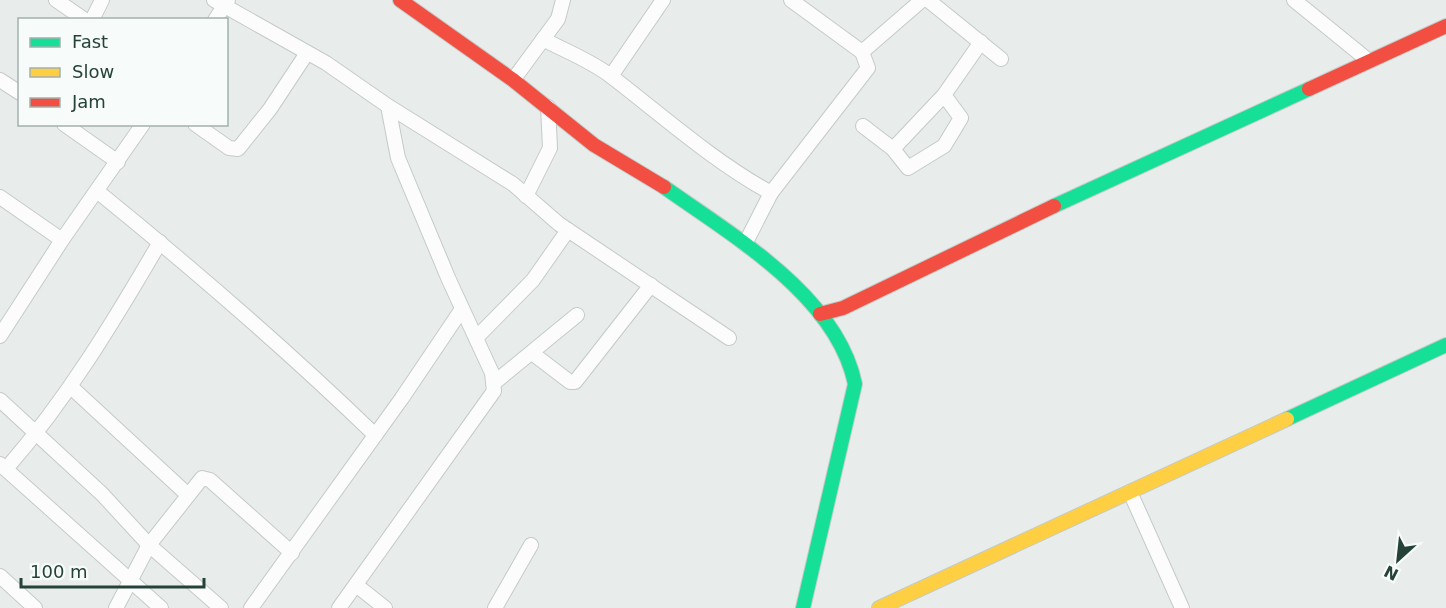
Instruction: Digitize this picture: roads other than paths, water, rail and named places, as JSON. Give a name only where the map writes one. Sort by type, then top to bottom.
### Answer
[{"type":"street","points":[[56,0],[82,18]]},
{"type":"street","points":[[93,18],[102,0]]},
{"type":"street","points":[[400,0],[513,80],[594,145],[648,176],[745,244],[796,288],[820,314],[843,345],[850,360],[855,384],[803,608]]},
{"type":"street","points":[[513,80],[558,19],[563,0]]},
{"type":"street","points":[[611,76],[663,0]]},
{"type":"street","points":[[745,244],[771,193],[868,68],[862,52],[791,0]]},
{"type":"street","points":[[862,52],[922,0]]},
{"type":"street","points":[[928,0],[1001,59]]},
{"type":"street","points":[[1294,0],[1369,61]]},
{"type":"street","points":[[216,18],[222,2],[344,75],[388,106],[513,184],[568,230],[729,338]]},
{"type":"street","points":[[820,314],[843,308],[1072,197],[1446,26]]},
{"type":"street","points":[[543,39],[611,76],[743,178],[771,193]]},
{"type":"street","points":[[893,149],[944,95],[981,42]]},
{"type":"street","points":[[198,126],[229,148],[238,149],[270,109],[307,53]]},
{"type":"street","points":[[0,80],[18,92]]},
{"type":"street","points":[[863,126],[893,149],[908,168],[944,146],[961,118],[944,95]]},
{"type":"street","points":[[388,106],[398,158],[494,383]]},
{"type":"street","points":[[526,196],[550,148],[548,107]]},
{"type":"street","points":[[67,126],[118,162]]},
{"type":"street","points":[[0,336],[62,240],[142,126]]},
{"type":"street","points":[[97,191],[160,242],[330,391],[375,435]]},
{"type":"street","points":[[0,198],[62,240]]},
{"type":"street","points":[[476,338],[533,280],[568,230]]},
{"type":"street","points":[[160,242],[71,387],[37,434],[3,467],[161,608]]},
{"type":"street","points":[[532,353],[570,382],[576,382],[651,285]]},
{"type":"street","points":[[251,608],[402,398],[462,309]]},
{"type":"street","points":[[339,608],[489,400],[494,383],[577,315]]},
{"type":"street","points":[[879,608],[1446,345]]},
{"type":"street","points":[[71,387],[188,495]]},
{"type":"street","points":[[0,400],[102,494],[149,545],[221,608]]},
{"type":"street","points":[[116,608],[149,545],[202,478],[210,480],[292,553]]},
{"type":"street","points":[[1130,492],[1182,608]]},
{"type":"street","points":[[495,608],[531,545]]},
{"type":"street","points":[[0,576],[35,608]]},
{"type":"street","points":[[356,585],[385,608]]}]
